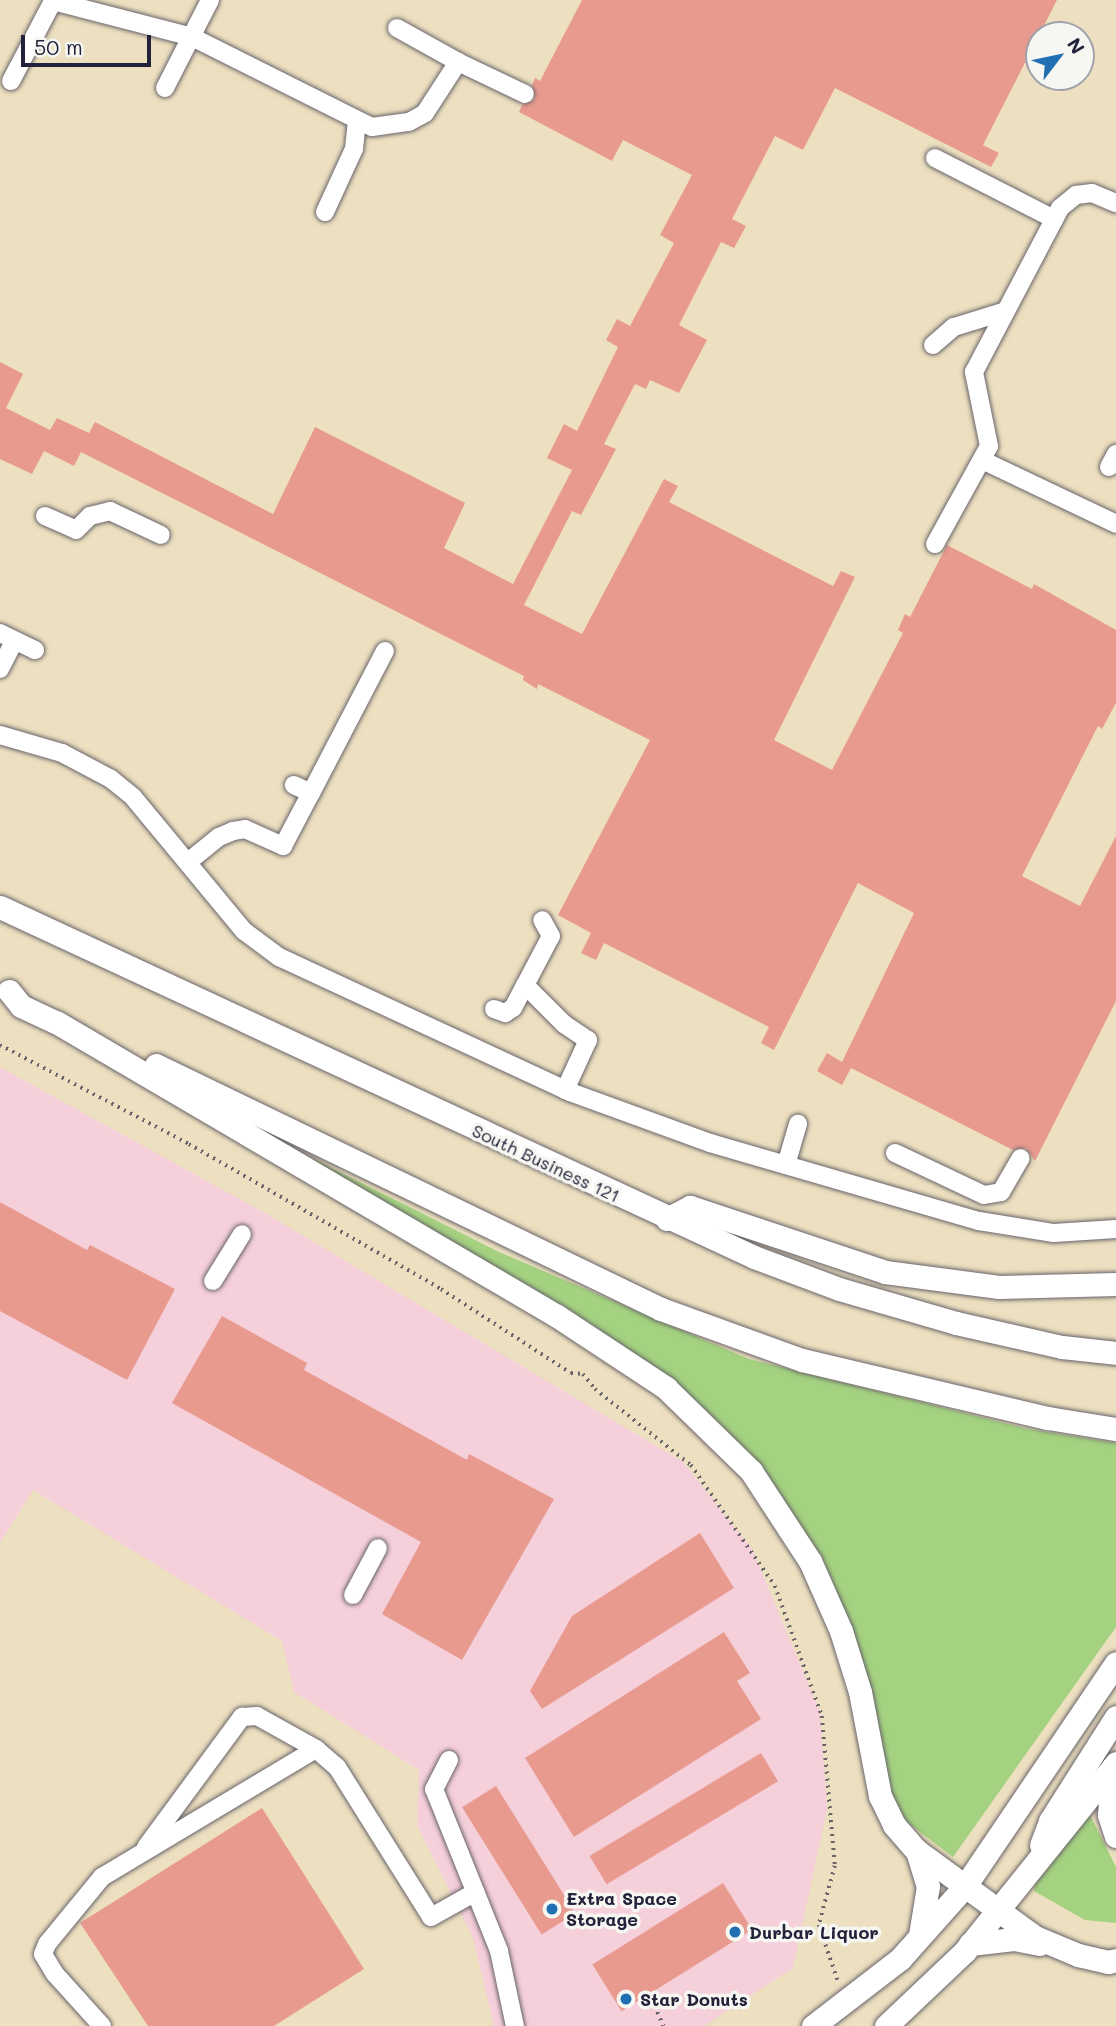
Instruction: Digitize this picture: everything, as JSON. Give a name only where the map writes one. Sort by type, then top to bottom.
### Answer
[{"type":"main road","name":"South Business 121","points":[[0,907],[667,1219],[839,1289],[1010,1335],[1116,1353]]},
{"type":"main road","points":[[4,989],[427,1199],[661,1308],[802,1360],[1048,1418],[1116,1429]]},
{"type":"main road","points":[[4,989],[20,1006],[56,1022],[619,1354],[666,1388],[751,1471],[810,1561],[841,1631],[860,1692],[880,1796],[894,1825],[917,1851],[996,1911],[1057,1947]]},
{"type":"main road","points":[[667,1219],[690,1207],[885,1272],[999,1287],[1116,1284]]},
{"type":"main road","points":[[813,2026],[867,1988],[920,1938],[965,1886],[1116,1663]]},
{"type":"main road","points":[[1036,1857],[1050,1821],[1116,1717]]},
{"type":"main road","points":[[886,2026],[970,1944],[1036,1857],[1114,1765]]},
{"type":"main road","points":[[1114,1765],[1109,1815],[1116,1836]]},
{"type":"main road","points":[[917,1851],[929,1886],[920,1938]]},
{"type":"main road","points":[[970,1944],[1014,1939],[1057,1947],[1108,1962],[1116,1959]]},
{"type":"street","points":[[166,88],[210,0]]},
{"type":"street","points":[[12,81],[53,1],[192,37],[357,122],[391,126],[417,117],[441,94],[458,62]]},
{"type":"street","points":[[397,28],[458,62],[525,94]]},
{"type":"street","points":[[325,212],[354,149],[357,122]]},
{"type":"street","points":[[935,158],[1054,219]]},
{"type":"street","points":[[935,544],[989,446],[974,372],[1054,219],[1076,195],[1092,193],[1116,204]]},
{"type":"street","points":[[933,345],[954,327],[1006,311]]},
{"type":"street","points":[[982,460],[1116,524]]},
{"type":"street","points":[[46,516],[76,530],[90,516],[110,510],[161,535]]},
{"type":"street","points":[[0,669],[7,637],[35,650]]},
{"type":"street","points":[[188,862],[219,836],[233,831],[245,830],[283,846],[385,651]]},
{"type":"street","points":[[0,735],[62,753],[111,779],[133,797],[244,931],[279,957],[565,1090],[674,1131],[1009,1228],[1054,1233],[1116,1229]]},
{"type":"street","points":[[294,785],[311,793]]},
{"type":"street","points":[[494,1009],[510,1012],[525,985],[551,936],[542,920]]},
{"type":"street","points":[[525,985],[564,1024],[588,1040],[565,1090]]},
{"type":"street","points":[[786,1165],[798,1124]]},
{"type":"street","points":[[895,1153],[984,1195],[1002,1192],[1021,1158]]},
{"type":"street","points":[[213,1281],[242,1234]]},
{"type":"street","points":[[354,1595],[378,1548]]},
{"type":"street","points":[[142,1853],[242,1717],[257,1716],[316,1749],[337,1767],[431,1917],[476,1892]]},
{"type":"street","points":[[102,2026],[55,1974],[43,1954],[102,1877],[316,1749]]},
{"type":"street","points":[[449,1760],[434,1789],[499,1951],[515,2026]]},
{"type":"path","points":[[0,1045],[189,1144],[441,1289],[571,1373],[583,1374],[595,1389],[691,1465],[775,1587],[822,1716],[835,1866],[820,1925],[838,1981]]},
{"type":"path","points":[[649,1993],[664,2026]]},
{"type":"shaded area","points":[[0,1067],[265,1213],[683,1462],[752,1549],[820,1712],[827,1809],[793,1968],[704,2026],[494,2026],[473,1938],[417,1825],[419,1770],[294,1692],[282,1641],[33,1490],[0,1543]]},
{"type":"green space","points":[[316,1160],[499,1252],[749,1359],[1028,1429],[1116,1443],[1116,1627],[953,1857],[908,1823],[893,1801],[857,1656],[719,1430],[312,1168]]},
{"type":"green space","points":[[1090,1815],[1116,1867],[1116,1923],[1085,1920],[1034,1891],[1035,1883]]},
{"type":"building","points":[[582,0],[1057,0],[1046,21],[1025,21],[1025,63],[983,145],[999,153],[991,167],[835,88],[803,150],[775,136],[732,219],[746,226],[734,248],[721,242],[679,325],[707,340],[679,393],[650,380],[646,389],[635,384],[604,444],[616,449],[581,515],[572,511],[524,605],[582,634],[664,479],[678,486],[669,502],[833,586],[841,571],[855,577],[774,740],[832,770],[903,633],[898,630],[905,614],[910,617],[947,545],[1032,589],[1034,584],[1116,630],[1116,703],[1102,729],[1098,726],[1022,876],[1080,906],[1116,836],[1116,1001],[1035,1161],[1026,1148],[1013,1150],[851,1068],[842,1085],[817,1071],[827,1053],[842,1062],[914,913],[858,883],[774,1050],[761,1043],[769,1027],[604,943],[596,960],[581,953],[591,933],[558,915],[650,740],[538,684],[537,689],[523,680],[524,676],[81,452],[74,466],[44,451],[32,474],[0,459],[0,362],[23,374],[6,408],[50,430],[57,418],[89,433],[95,422],[273,514],[315,427],[465,503],[444,548],[513,584],[572,470],[547,458],[564,424],[577,431],[618,347],[606,340],[617,319],[630,326],[674,243],[660,235],[692,175],[623,140],[612,161],[519,112],[522,105],[535,99],[532,85],[535,78],[540,81]]},
{"type":"building","points":[[0,1202],[87,1250],[90,1245],[175,1289],[127,1380],[0,1311]]},
{"type":"building","points":[[222,1316],[307,1363],[304,1370],[467,1460],[469,1454],[554,1499],[462,1660],[382,1614],[421,1542],[172,1403]]},
{"type":"building","points":[[700,1533],[734,1588],[542,1709],[530,1691],[572,1616]]},
{"type":"building","points":[[724,1632],[750,1673],[737,1681],[761,1719],[574,1837],[525,1758]]},
{"type":"building","points":[[761,1753],[778,1781],[607,1884],[590,1856]]},
{"type":"building","points":[[496,1786],[575,1913],[542,1934],[462,1807]]},
{"type":"building","points":[[262,1808],[364,1969],[274,2026],[148,2026],[80,1923]]},
{"type":"building","points":[[723,1883],[752,1930],[622,2011],[592,1965]]},
{"type":"place","name":"Extra Space Storage","points":[[552,1909]]},
{"type":"place","name":"Durbar Liquor","points":[[735,1932]]},
{"type":"place","name":"Star Donuts","points":[[626,1999]]}]
